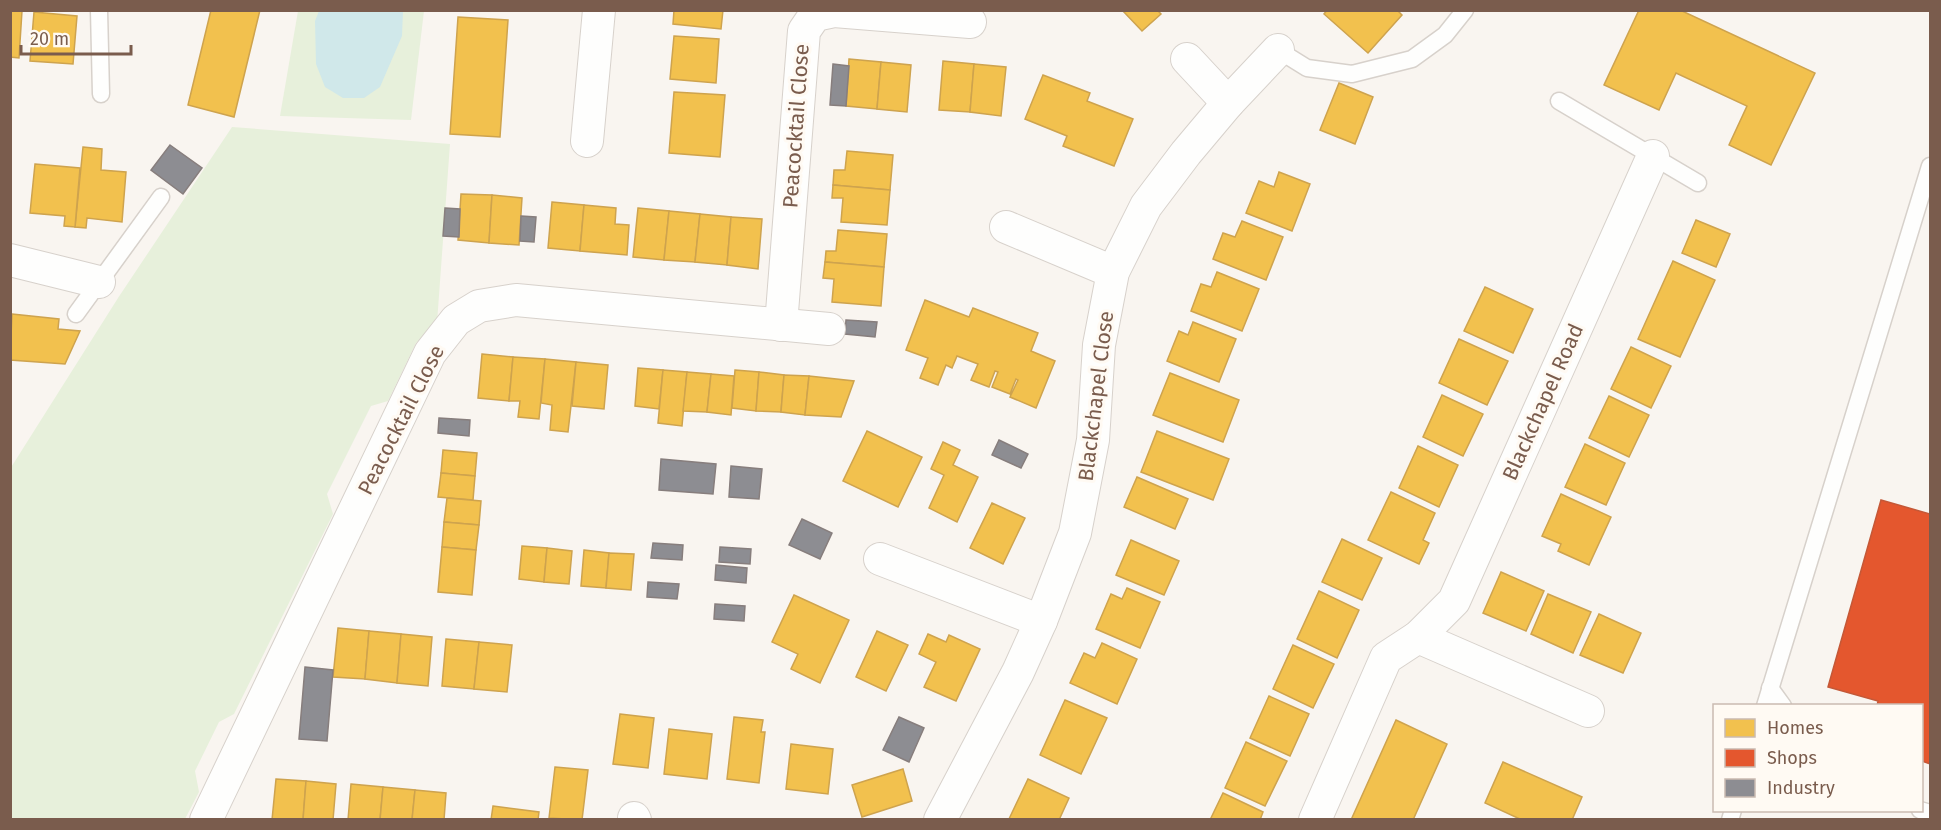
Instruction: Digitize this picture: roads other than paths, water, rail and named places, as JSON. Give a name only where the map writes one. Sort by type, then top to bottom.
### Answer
[{"type":"street","points":[[587,141],[599,10]]},
{"type":"street","name":"Peacocktail Close","points":[[781,325],[804,31],[815,13],[834,11],[970,22]]},
{"type":"street","name":"Blackchapel Close","points":[[940,819],[1018,672],[1041,621],[1075,533],[1094,440],[1099,345],[1113,272],[1146,206],[1228,103],[1278,50]]},
{"type":"street","points":[[1187,59],[1228,103]]},
{"type":"street","name":"Blackchapel Road","points":[[1315,819],[1386,658],[1418,637],[1454,601],[1653,156]]},
{"type":"street","points":[[1006,227],[1113,272]]},
{"type":"street","points":[[10,260],[99,282]]},
{"type":"street","name":"Peacocktail Close","points":[[206,819],[430,353],[456,320],[478,306],[516,300],[829,329]]},
{"type":"street","points":[[880,559],[1041,621]]},
{"type":"street","points":[[1418,637],[1588,711]]},
{"type":"lane","points":[[99,10],[101,94]]},
{"type":"lane","points":[[1278,50],[1307,68],[1352,74],[1412,59],[1445,35],[1465,10]]},
{"type":"lane","points":[[1559,101],[1698,183]]},
{"type":"lane","points":[[1765,704],[1930,166]]},
{"type":"lane","points":[[76,314],[160,197]]},
{"type":"lane","points":[[1770,688],[1782,704]]},
{"type":"water","points":[[319,11],[403,11],[402,36],[380,87],[364,98],[343,98],[325,87],[316,64],[315,21]]}]
